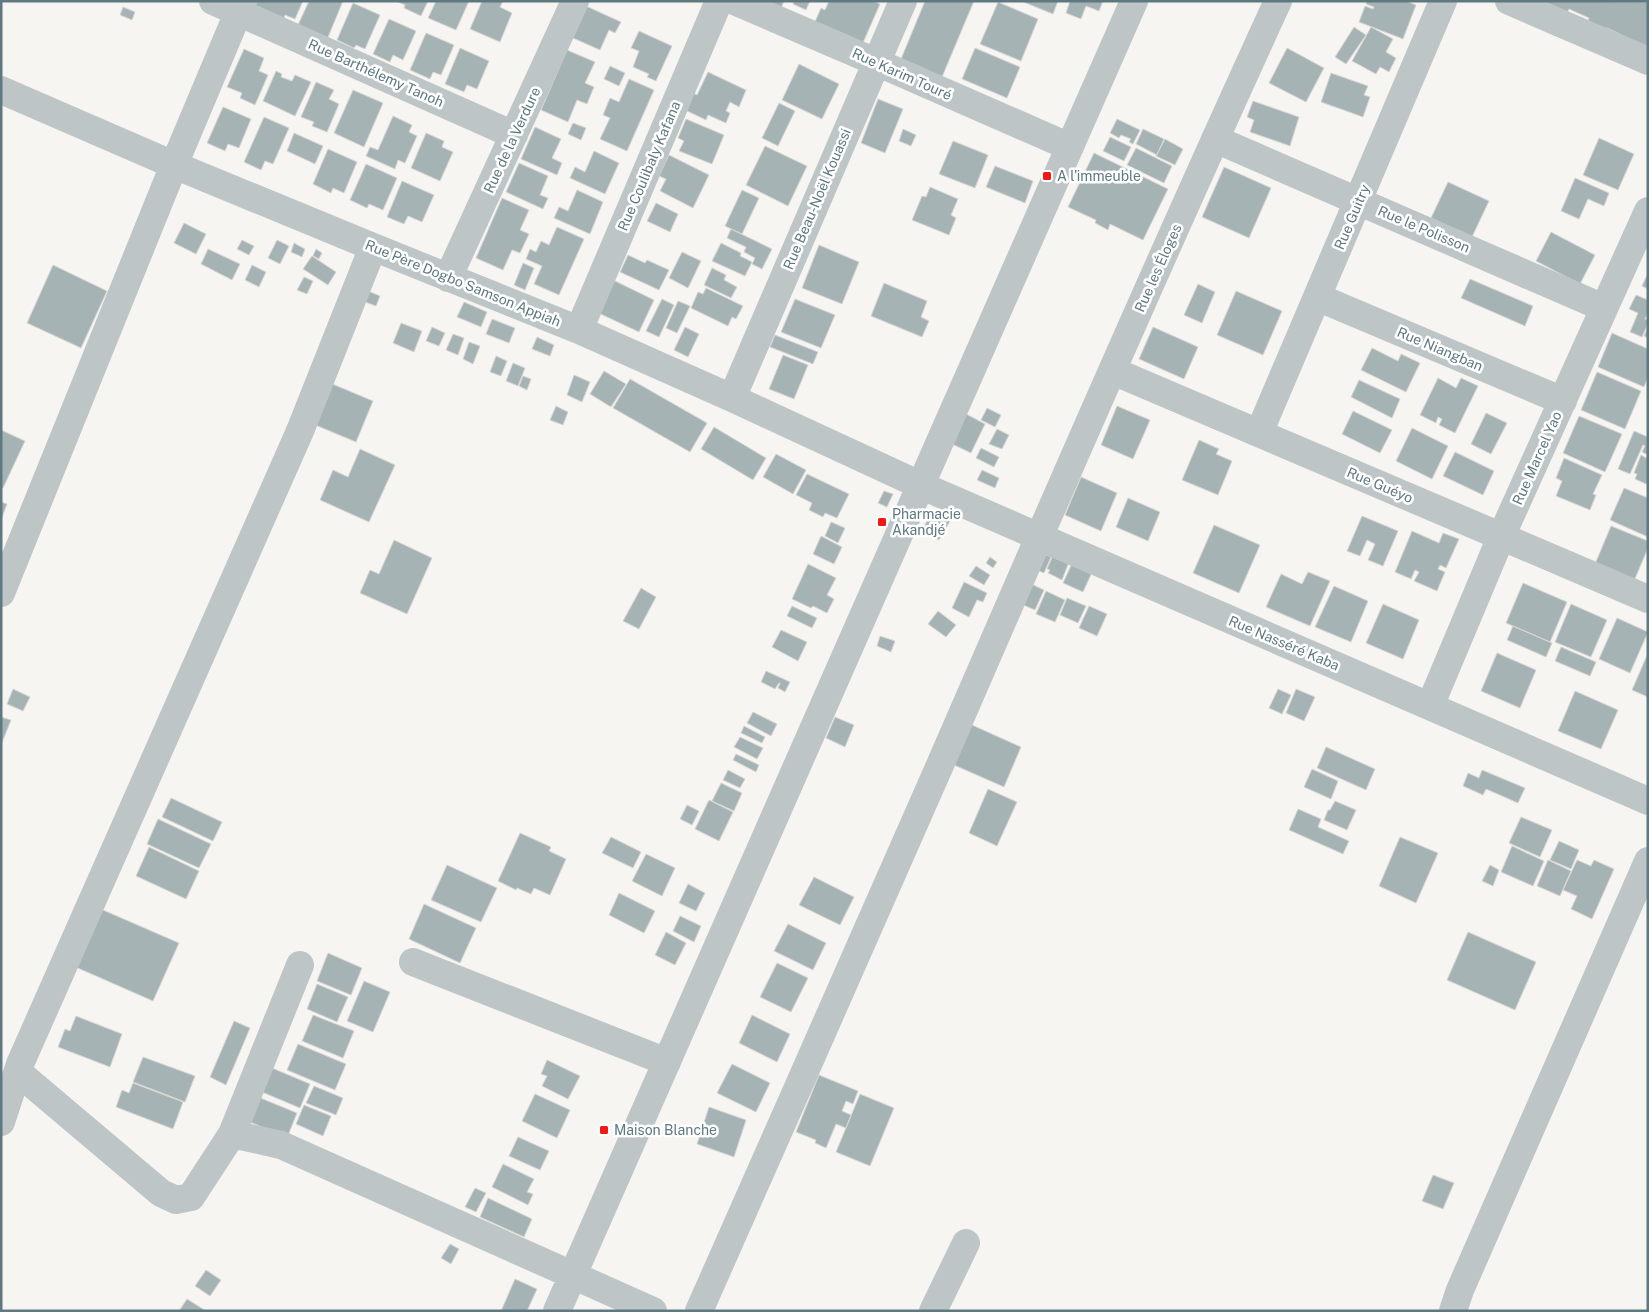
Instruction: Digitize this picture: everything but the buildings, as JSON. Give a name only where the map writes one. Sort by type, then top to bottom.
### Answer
[{"type":"street","name":"Rue Barthélemy Tanoh","points":[[213,1],[240,6],[514,135]]},
{"type":"street","name":"Rue de la Verdure","points":[[448,278],[575,1]]},
{"type":"street","name":"Rue Coulibaly Kafana","points":[[579,330],[718,1]]},
{"type":"street","name":"Rue Karim Touré","points":[[734,1],[1070,147]]},
{"type":"street","name":"Rue Beau-Noël Kouassi","points":[[732,398],[903,1]]},
{"type":"street","points":[[557,1311],[1134,1]]},
{"type":"street","name":"Rue les Éloges","points":[[698,1311],[940,766],[1039,536],[1278,1]]},
{"type":"street","name":"Rue Guitry","points":[[1259,433],[1443,1]]},
{"type":"street","points":[[1509,1],[1648,61]]},
{"type":"street","points":[[1,593],[240,6]]},
{"type":"street","name":"Rue Père Dogbo Samson Appiah","points":[[1,90],[372,248],[579,330],[920,485]]},
{"type":"street","name":"Rue le Polisson","points":[[1215,139],[1604,308]]},
{"type":"street","name":"Rue Marcel Yao","points":[[1430,706],[1501,537],[1648,211]]},
{"type":"street","points":[[1,1122],[13,1064],[296,440],[372,248]]},
{"type":"street","name":"Rue Niangban","points":[[1318,297],[1563,400]]},
{"type":"street","name":"Rue Guéyo","points":[[1113,371],[1648,599]]},
{"type":"street","name":"Rue Nasséré Kaba","points":[[920,485],[1648,801]]},
{"type":"street","points":[[1453,1311],[1460,1290],[1648,861]]},
{"type":"street","points":[[413,962],[667,1062]]},
{"type":"street","points":[[13,1064],[161,1193],[176,1200],[190,1197],[232,1134],[300,965]]},
{"type":"street","points":[[232,1134],[281,1145],[652,1311]]},
{"type":"street","points":[[933,1311],[966,1244]]},
{"type":"place","name":"A l'immeuble","points":[[1047,176]]},
{"type":"place","name":"Pharmacie Akandjé","points":[[882,522]]},
{"type":"place","name":"Maison Blanche","points":[[604,1130]]}]
